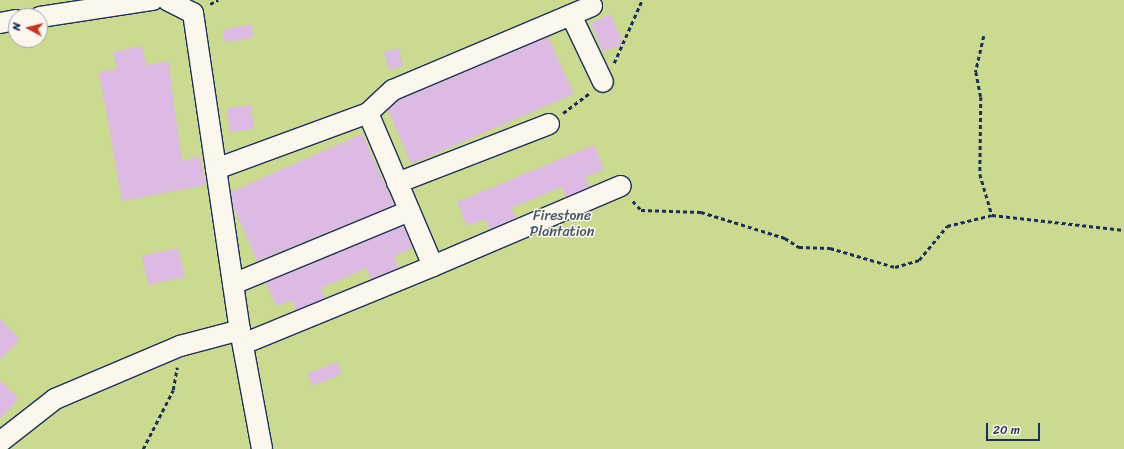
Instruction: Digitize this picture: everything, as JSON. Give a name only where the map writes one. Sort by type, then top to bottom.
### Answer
[{"type":"street","points":[[48,16],[153,0]]},
{"type":"street","points":[[167,0],[194,13],[233,284],[262,449]]},
{"type":"street","points":[[216,169],[368,113],[393,90],[592,6]]},
{"type":"street","points":[[571,14],[603,82]]},
{"type":"street","points":[[368,113],[433,266]]},
{"type":"street","points":[[397,183],[549,124]]},
{"type":"street","points":[[0,442],[55,398],[180,346],[242,337],[433,266],[621,186]]},
{"type":"street","points":[[233,284],[409,211]]},
{"type":"path","points":[[984,36],[976,72],[981,97],[980,174],[992,215]]},
{"type":"path","points":[[621,186],[641,210],[701,212],[785,238],[799,247],[830,248],[895,267],[919,260],[947,226],[992,215],[1124,230]]},
{"type":"path","points":[[143,449],[173,390],[180,346]]},
{"type":"green space","name":"Firestone Plantation","points":[[0,0],[1124,0],[1124,449],[0,449]]},
{"type":"building","points":[[611,14],[623,44],[603,52],[591,23]]},
{"type":"building","points":[[251,24],[254,37],[225,43],[223,30]]},
{"type":"building","points":[[548,37],[574,94],[411,164],[388,110],[399,100]]},
{"type":"building","points":[[142,46],[146,65],[168,61],[182,161],[200,156],[206,185],[122,201],[99,72],[117,69],[113,52]]},
{"type":"building","points":[[398,48],[403,66],[389,70],[384,52]]},
{"type":"building","points":[[251,105],[254,129],[230,132],[227,108]]},
{"type":"building","points":[[362,134],[394,205],[257,261],[233,206],[231,192]]},
{"type":"building","points":[[594,145],[604,170],[585,177],[590,187],[566,197],[562,187],[511,208],[516,218],[490,229],[485,219],[467,226],[457,202]]},
{"type":"building","points":[[403,226],[413,248],[394,256],[399,268],[371,279],[367,268],[321,288],[325,298],[296,310],[292,300],[276,306],[266,283]]},
{"type":"building","points":[[178,248],[185,277],[148,285],[142,256]]},
{"type":"building","points":[[0,319],[20,339],[0,360]]},
{"type":"building","points":[[337,362],[342,374],[312,386],[307,374]]},
{"type":"building","points":[[0,380],[19,399],[0,419]]}]
